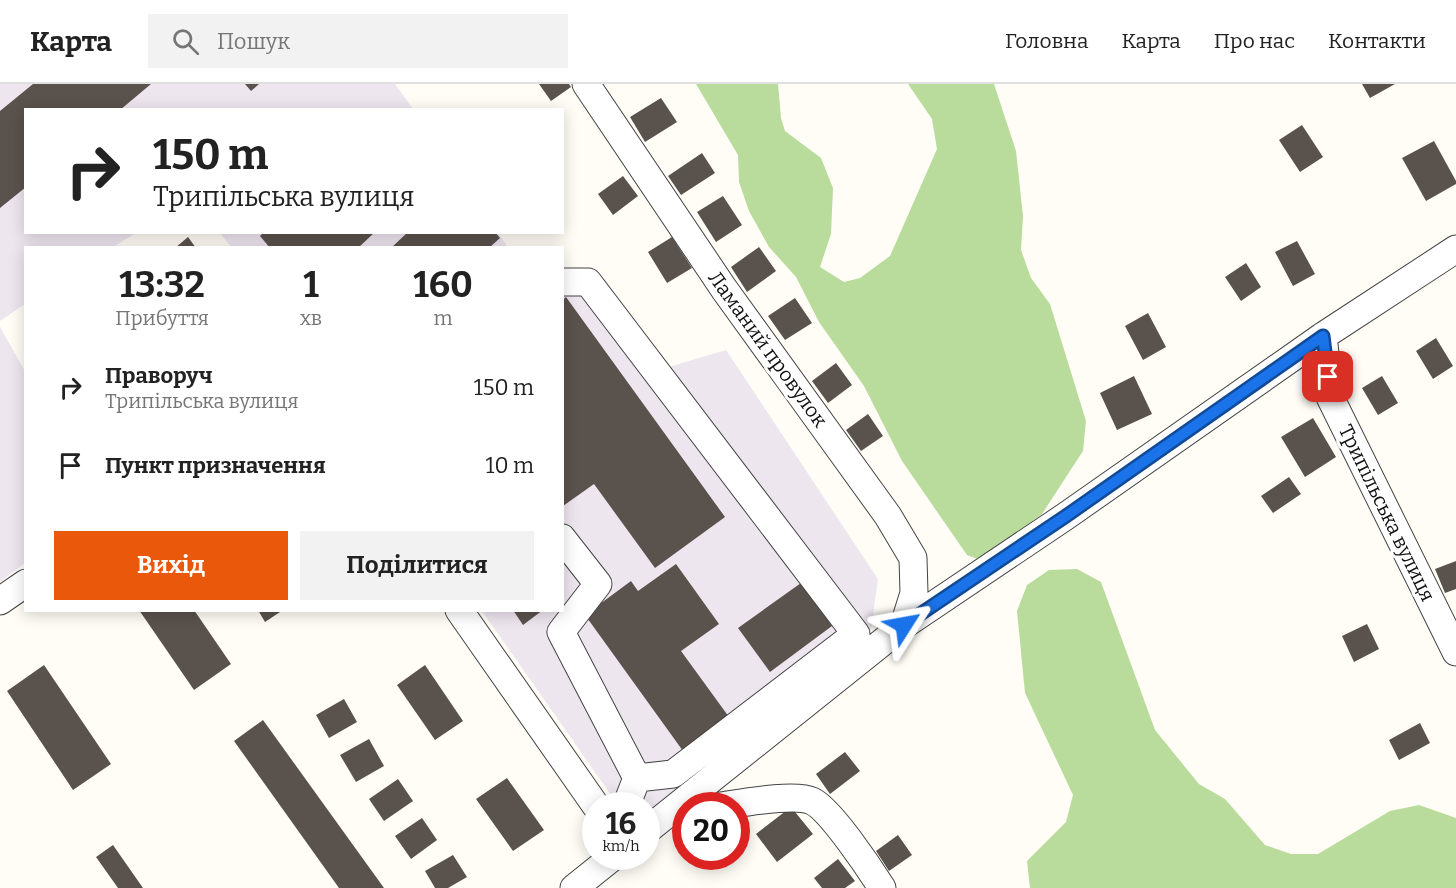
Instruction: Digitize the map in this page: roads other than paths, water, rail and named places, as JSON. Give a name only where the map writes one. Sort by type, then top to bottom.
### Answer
[{"type":"street","name":"Ламаний провулок","points":[[586,84],[724,289],[893,524],[913,558],[914,593],[904,625]]},
{"type":"street","points":[[701,792],[904,625],[1066,516],[1323,336],[1456,249]]},
{"type":"street","points":[[564,282],[588,282],[856,634],[673,774],[637,778]]},
{"type":"street","name":"Трипільська вулиця","points":[[1323,336],[1330,397],[1456,651]]},
{"type":"street","points":[[564,541],[598,584],[561,632],[637,778],[632,792]]},
{"type":"street","points":[[0,601],[24,584]]},
{"type":"street","points":[[460,612],[586,792]]},
{"type":"street","points":[[750,802],[798,798],[812,801],[827,813],[882,888]]},
{"type":"street","points":[[574,888],[596,870]]}]
